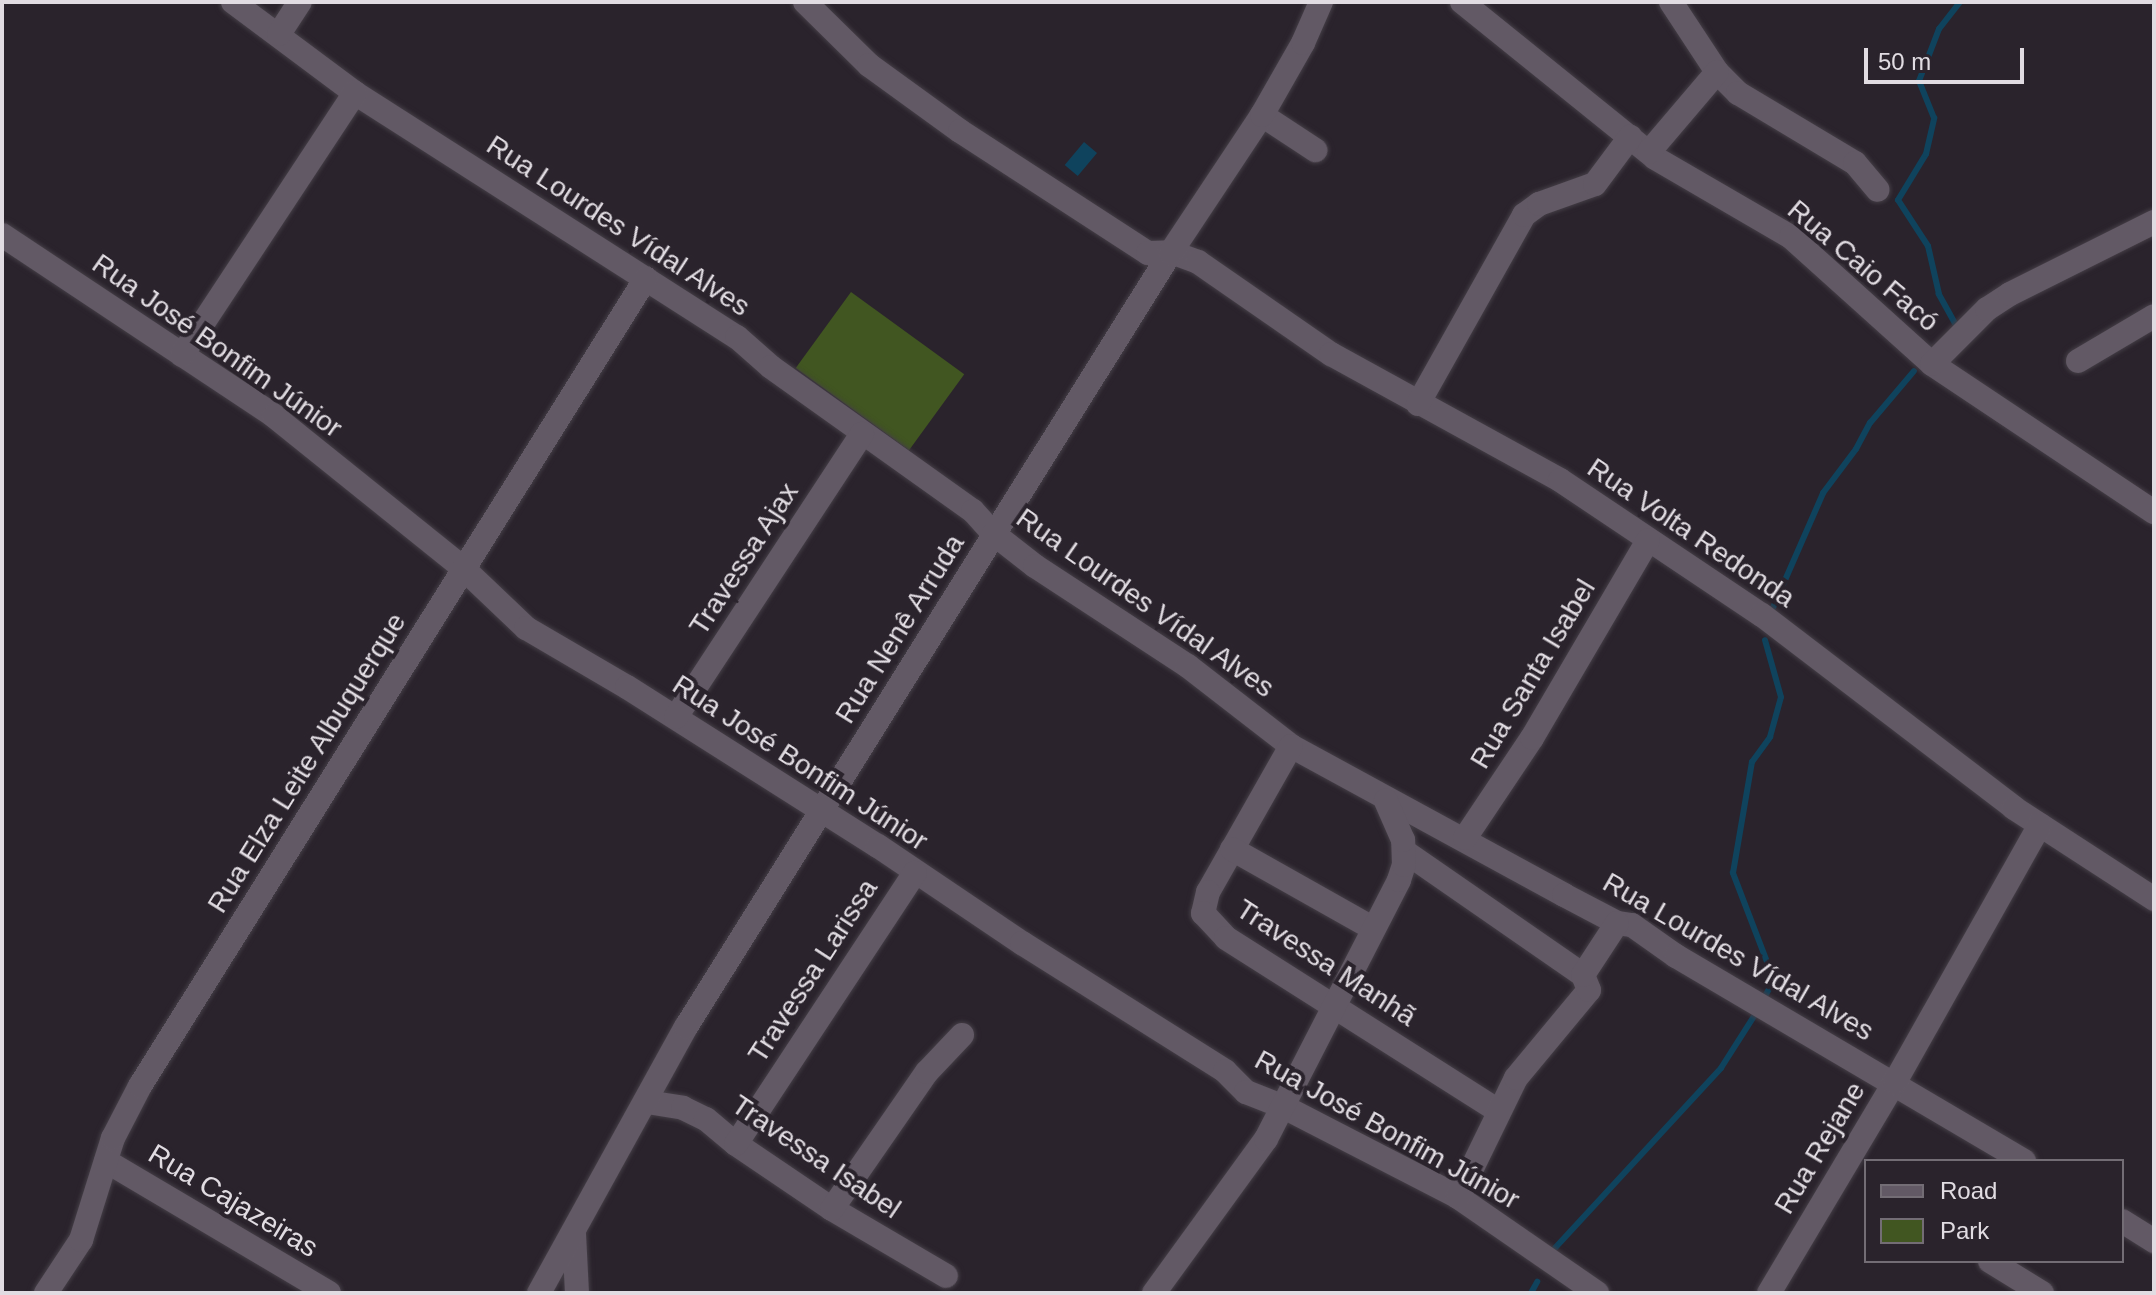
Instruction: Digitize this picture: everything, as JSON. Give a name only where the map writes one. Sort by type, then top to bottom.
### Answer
[{"type":"street","name":"Rua Lourdes Vídal Alves","points":[[233,2],[355,93],[737,337],[771,367],[973,511],[994,534],[1035,566],[1214,684],[1291,746],[1386,801],[1465,838],[1617,923],[1632,925],[1676,956],[1895,1082],[2021,1159]]},
{"type":"street","points":[[279,34],[300,2]]},
{"type":"street","name":"Rua Volta Redonda","points":[[805,2],[869,65],[960,131],[1148,253],[1171,252],[1198,262],[1331,354],[1560,480],[1762,615],[1938,753],[2040,825],[2154,899]]},
{"type":"street","name":"Rua Nenê Arruda","points":[[539,1293],[686,1027],[1171,252],[1262,115],[1303,43],[1321,2]]},
{"type":"street","name":"Rua Caio Facó","points":[[1462,2],[1639,145],[1791,237],[1932,364],[2154,512]]},
{"type":"street","points":[[1671,2],[1717,72],[1755,105],[1855,163],[1878,190]]},
{"type":"street","points":[[1418,404],[1524,215],[1539,204],[1595,184],[1717,72]]},
{"type":"street","points":[[182,355],[355,93]]},
{"type":"street","points":[[1262,115],[1315,150]]},
{"type":"street","points":[[1932,364],[1987,309],[2010,294],[2154,222]]},
{"type":"street","name":"Rua José Bonfim Júnior","points":[[2,235],[274,416],[464,569],[526,628],[676,717],[1225,1071],[1246,1092],[1284,1107],[1458,1197],[1597,1293]]},
{"type":"street","name":"Rua Elza Leite Albuquerque","points":[[46,1293],[81,1240],[113,1138],[140,1086],[646,278]]},
{"type":"street","points":[[2078,361],[2154,316]]},
{"type":"street","name":"Travessa Ajax","points":[[676,717],[862,434]]},
{"type":"street","name":"Rua Santa Isabel","points":[[1465,838],[1540,725],[1648,540]]},
{"type":"street","name":"Travessa Manhã","points":[[1291,746],[1203,903],[1203,913],[1226,938],[1499,1111]]},
{"type":"street","points":[[1154,1293],[1202,1223],[1247,1169],[1284,1107],[1399,880],[1404,851],[1397,823],[1386,801]]},
{"type":"street","name":"Rua Rejane","points":[[1769,1293],[1895,1082],[2040,825]]},
{"type":"street","points":[[1232,849],[1372,928]]},
{"type":"street","points":[[1404,851],[1583,975],[1589,988],[1584,999],[1541,1052],[1531,1057],[1499,1111],[1458,1197]]},
{"type":"street","name":"Travessa Larissa","points":[[736,1144],[915,873]]},
{"type":"street","points":[[1583,975],[1617,923]]},
{"type":"street","points":[[832,1209],[927,1072],[962,1035]]},
{"type":"street","name":"Travessa Isabel","points":[[647,1102],[693,1112],[832,1209],[946,1276]]},
{"type":"street","name":"Rua Cajazeiras","points":[[106,1161],[329,1293]]},
{"type":"street","points":[[2124,1222],[2154,1241]]},
{"type":"street","points":[[574,1234],[577,1293]]},
{"type":"street","points":[[1993,1263],[2042,1293]]},
{"type":"green space","points":[[851,292],[964,374],[909,450],[796,368]]},
{"type":"water","points":[[1084,142],[1097,153],[1078,176],[1065,165]]},
{"type":"waterway","points":[[1957,327],[1939,294],[1928,246],[1898,200],[1926,154],[1934,118],[1919,81],[1939,29],[1960,2]]},
{"type":"waterway","points":[[1772,610],[1823,493],[1856,449],[1870,423],[1914,371]]},
{"type":"waterway","points":[[1764,998],[1774,980],[1733,873],[1752,762],[1770,737],[1781,697],[1765,640]]},
{"type":"waterway","points":[[1555,1248],[1721,1068],[1758,1010]]},
{"type":"waterway","points":[[1531,1293],[1537,1282]]}]
